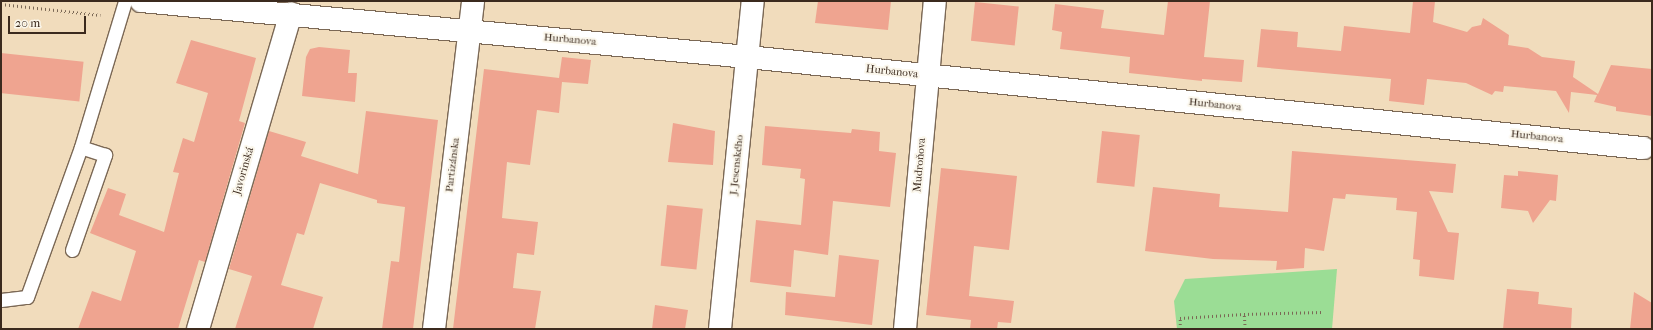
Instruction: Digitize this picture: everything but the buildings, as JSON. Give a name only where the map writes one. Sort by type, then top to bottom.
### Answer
[{"type":"street","name":"Hurbanova","points":[[141,1],[224,4],[291,13],[469,31],[748,56],[1643,148]]},
{"type":"street","name":"Partizánska","points":[[434,329],[473,1]]},
{"type":"street","name":"J. Jesenského","points":[[720,329],[753,1]]},
{"type":"street","name":"Mudroňova","points":[[905,329],[935,1]]},
{"type":"street","name":"Javorinská","points":[[198,329],[291,13]]},
{"type":"lane","points":[[1,300],[27,297],[81,147],[125,1]]},
{"type":"lane","points":[[72,250],[105,155],[81,147]]},
{"type":"path","points":[[1,4],[121,16]]},
{"type":"path","points":[[1180,329],[1180,318],[1244,314],[1324,312]]},
{"type":"path","points":[[1244,314],[1245,329]]},
{"type":"green space","points":[[1337,269],[1332,329],[1177,329],[1174,301],[1185,279]]}]
